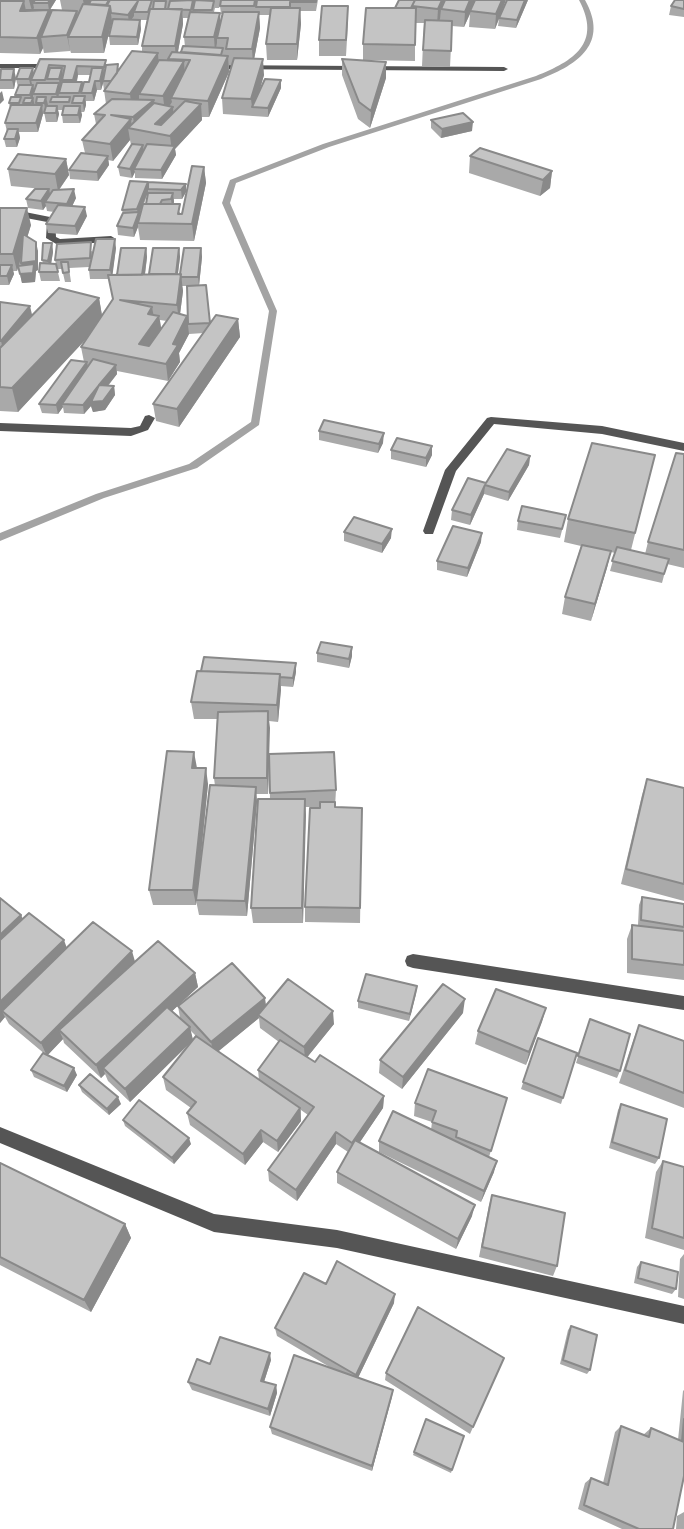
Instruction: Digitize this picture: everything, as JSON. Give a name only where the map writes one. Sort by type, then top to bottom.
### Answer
[{"type":"street","points":[[0,66],[66,66]]},
{"type":"street","points":[[201,67],[504,69]]},
{"type":"street","points":[[0,210],[52,220],[51,238],[58,242],[111,239]]},
{"type":"street","points":[[0,427],[131,432],[144,428],[149,418]]},
{"type":"street","points":[[429,531],[451,470],[491,420],[602,430],[684,447]]},
{"type":"street","points":[[412,961],[684,1003]]},
{"type":"street","points":[[0,1135],[214,1223],[337,1239],[684,1315]]},
{"type":"building","points":[[35,0],[50,0],[48,3],[33,3]]},
{"type":"building","points":[[91,0],[109,0],[106,5],[89,4]]},
{"type":"building","points":[[110,0],[152,0],[148,12],[134,12],[138,1],[128,15],[111,13],[110,6],[107,5]]},
{"type":"building","points":[[193,0],[191,10],[168,9],[170,1]]},
{"type":"building","points":[[195,0],[214,1],[212,10],[193,10]]},
{"type":"building","points":[[221,0],[255,0],[254,6],[220,6]]},
{"type":"building","points":[[257,0],[316,2],[290,2],[290,7],[256,7]]},
{"type":"building","points":[[399,0],[415,0],[411,8],[395,8]]},
{"type":"building","points":[[415,0],[442,0],[438,9],[412,6]]},
{"type":"building","points":[[445,0],[470,0],[465,12],[441,9]]},
{"type":"building","points":[[475,0],[502,0],[496,14],[470,11]]},
{"type":"building","points":[[507,0],[525,0],[517,20],[499,18]]},
{"type":"building","points":[[675,0],[684,0],[684,9],[671,6]]},
{"type":"building","points":[[0,1],[24,1],[20,11],[49,10],[37,38],[0,37]]},
{"type":"building","points":[[154,1],[166,1],[165,9],[153,9]]},
{"type":"building","points":[[83,4],[110,6],[102,37],[68,37]]},
{"type":"building","points":[[322,6],[348,6],[346,40],[319,40]]},
{"type":"building","points":[[271,8],[300,8],[297,44],[266,44]]},
{"type":"building","points":[[366,8],[416,8],[415,45],[363,44]]},
{"type":"building","points":[[150,9],[182,9],[175,46],[142,46]]},
{"type":"building","points":[[52,10],[77,11],[67,35],[41,37]]},
{"type":"building","points":[[190,12],[220,13],[214,37],[184,37]]},
{"type":"building","points":[[223,12],[259,12],[252,49],[226,49],[228,38],[217,38]]},
{"type":"building","points":[[113,19],[140,20],[137,37],[109,36]]},
{"type":"building","points":[[425,20],[452,21],[451,51],[423,50]]},
{"type":"building","points":[[183,46],[223,48],[221,55],[181,52]]},
{"type":"building","points":[[132,51],[158,53],[130,94],[104,91]]},
{"type":"building","points":[[172,52],[228,56],[208,101],[171,98],[190,60],[168,59]]},
{"type":"building","points":[[234,58],[263,59],[251,99],[222,98]]},
{"type":"building","points":[[40,59],[106,60],[104,67],[77,66],[73,80],[62,80],[65,66],[49,65],[45,80],[31,80]]},
{"type":"building","points":[[342,59],[386,62],[371,111],[359,102]]},
{"type":"building","points":[[159,60],[184,61],[163,96],[139,94]]},
{"type":"building","points":[[118,64],[117,73],[111,81],[103,81],[106,65]]},
{"type":"building","points":[[20,68],[33,68],[29,79],[16,79]]},
{"type":"building","points":[[50,68],[62,68],[59,79],[47,79]]},
{"type":"building","points":[[92,68],[103,68],[100,81],[95,81],[92,93],[81,93],[84,82],[89,82]]},
{"type":"building","points":[[1,69],[14,69],[12,80],[0,80]]},
{"type":"building","points":[[265,79],[281,80],[268,108],[252,107]]},
{"type":"building","points":[[62,82],[82,82],[79,93],[59,93]]},
{"type":"building","points":[[37,83],[59,83],[56,94],[33,94]]},
{"type":"building","points":[[19,85],[33,85],[30,95],[15,95]]},
{"type":"building","points":[[74,96],[85,96],[83,103],[72,103]]},
{"type":"building","points":[[11,97],[21,97],[19,103],[9,103]]},
{"type":"building","points":[[37,97],[46,97],[44,103],[36,103]]},
{"type":"building","points":[[52,97],[70,97],[69,102],[50,102]]},
{"type":"building","points":[[25,98],[33,98],[31,103],[23,103]]},
{"type":"building","points":[[112,99],[154,100],[133,117],[111,115],[131,119],[110,144],[82,140],[105,115],[94,114]]},
{"type":"building","points":[[185,101],[201,104],[170,136],[128,128],[154,103],[173,107],[155,124],[161,125]]},
{"type":"building","points":[[11,105],[42,105],[36,123],[5,123]]},
{"type":"building","points":[[46,106],[57,106],[56,113],[44,113]]},
{"type":"building","points":[[64,106],[80,106],[78,115],[62,115]]},
{"type":"building","points":[[463,113],[473,122],[442,129],[431,120]]},
{"type":"building","points":[[8,129],[18,129],[15,139],[4,139]]},
{"type":"building","points":[[132,144],[143,145],[130,169],[118,167]]},
{"type":"building","points":[[147,144],[175,146],[161,170],[134,169]]},
{"type":"building","points":[[480,148],[552,171],[543,180],[470,156]]},
{"type":"building","points":[[81,153],[108,156],[97,172],[69,170]]},
{"type":"building","points":[[18,154],[66,159],[55,174],[8,169]]},
{"type":"building","points":[[192,166],[204,167],[192,224],[138,223],[143,204],[180,204],[178,214],[182,214]]},
{"type":"building","points":[[130,181],[148,182],[137,209],[122,210]]},
{"type":"building","points":[[148,182],[186,184],[181,190],[148,189]]},
{"type":"building","points":[[35,189],[49,189],[41,201],[26,199]]},
{"type":"building","points":[[74,189],[67,204],[45,202],[53,190]]},
{"type":"building","points":[[148,193],[173,193],[171,199],[162,200],[160,204],[146,204]]},
{"type":"building","points":[[58,205],[85,207],[75,226],[46,224]]},
{"type":"building","points":[[0,208],[27,208],[13,254],[0,254]]},
{"type":"building","points":[[139,212],[133,228],[117,226],[123,213]]},
{"type":"building","points":[[23,234],[36,242],[36,261],[21,263]]},
{"type":"building","points":[[96,239],[115,239],[110,270],[89,270]]},
{"type":"building","points":[[91,242],[90,258],[55,260],[57,244]]},
{"type":"building","points":[[43,243],[52,243],[48,261],[42,260]]},
{"type":"building","points":[[121,248],[146,248],[142,275],[117,275]]},
{"type":"building","points":[[153,248],[179,248],[176,274],[149,274]]},
{"type":"building","points":[[184,248],[201,248],[198,277],[181,277]]},
{"type":"building","points":[[61,262],[68,262],[69,272],[63,273]]},
{"type":"building","points":[[40,263],[56,264],[58,272],[39,272]]},
{"type":"building","points":[[34,264],[33,273],[20,274],[18,266]]},
{"type":"building","points":[[0,265],[12,265],[7,276],[0,276]]},
{"type":"building","points":[[181,274],[177,305],[120,300],[152,307],[148,314],[159,316],[139,344],[149,346],[173,312],[187,316],[173,344],[178,345],[166,364],[81,347],[113,299],[108,275]]},
{"type":"building","points":[[206,285],[210,323],[188,324],[187,286]]},
{"type":"building","points":[[59,288],[99,298],[12,388],[0,387],[0,348]]},
{"type":"building","points":[[0,302],[30,306],[1,341],[0,341]]},
{"type":"building","points":[[216,315],[238,319],[177,409],[153,404]]},
{"type":"building","points":[[93,359],[116,365],[83,405],[62,404]]},
{"type":"building","points":[[71,360],[87,362],[56,405],[39,404]]},
{"type":"building","points":[[99,385],[114,386],[103,401],[91,402]]},
{"type":"building","points":[[324,420],[384,433],[379,444],[319,431]]},
{"type":"building","points":[[397,438],[432,446],[426,458],[391,450]]},
{"type":"building","points":[[592,443],[655,455],[635,533],[568,519]]},
{"type":"building","points":[[507,449],[530,456],[509,492],[485,485],[471,515],[452,510],[468,478],[486,483]]},
{"type":"building","points":[[676,453],[684,454],[684,550],[648,542]]},
{"type":"building","points":[[522,506],[566,515],[562,529],[518,521]]},
{"type":"building","points":[[354,517],[392,529],[382,544],[344,532]]},
{"type":"building","points":[[453,526],[482,533],[468,568],[437,561]]},
{"type":"building","points":[[582,545],[611,551],[595,604],[565,597]]},
{"type":"building","points":[[617,547],[669,559],[664,574],[612,561]]},
{"type":"building","points":[[321,642],[352,647],[349,659],[317,653]]},
{"type":"building","points":[[204,657],[296,663],[293,678],[280,677],[280,674],[201,671]]},
{"type":"building","points":[[197,671],[280,674],[277,705],[191,702]]},
{"type":"building","points":[[268,711],[267,778],[214,778],[218,712]]},
{"type":"building","points":[[167,751],[194,752],[192,768],[206,768],[193,890],[149,890]]},
{"type":"building","points":[[334,752],[336,790],[270,793],[269,754]]},
{"type":"building","points":[[647,779],[684,788],[684,884],[626,869]]},
{"type":"building","points":[[210,785],[256,787],[245,901],[196,900]]},
{"type":"building","points":[[258,799],[305,799],[302,908],[251,908]]},
{"type":"building","points":[[320,802],[335,802],[335,807],[362,808],[360,908],[305,907],[310,808],[320,808]]},
{"type":"building","points":[[642,897],[684,904],[684,927],[641,920]]},
{"type":"building","points":[[0,898],[21,915],[0,935]]},
{"type":"building","points":[[29,913],[64,940],[0,1002],[0,940]]},
{"type":"building","points":[[93,922],[132,951],[41,1043],[2,1011]]},
{"type":"building","points":[[632,925],[684,931],[684,965],[632,959]]},
{"type":"building","points":[[158,941],[195,973],[96,1065],[59,1030]]},
{"type":"building","points":[[232,963],[265,998],[211,1042],[178,1006]]},
{"type":"building","points":[[366,974],[417,986],[410,1014],[358,1001]]},
{"type":"building","points":[[288,979],[333,1011],[304,1047],[258,1015]]},
{"type":"building","points":[[443,984],[465,999],[403,1077],[380,1060]]},
{"type":"building","points":[[496,989],[546,1008],[529,1052],[478,1031]]},
{"type":"building","points":[[167,1007],[190,1027],[125,1089],[103,1068]]},
{"type":"building","points":[[590,1019],[630,1034],[620,1071],[578,1056]]},
{"type":"building","points":[[639,1025],[684,1041],[684,1093],[625,1070]]},
{"type":"building","points":[[196,1036],[300,1108],[277,1141],[261,1130],[243,1154],[187,1113],[196,1102],[163,1077]]},
{"type":"building","points":[[538,1038],[577,1053],[563,1098],[523,1082]]},
{"type":"building","points":[[280,1040],[315,1062],[320,1055],[384,1096],[352,1143],[336,1132],[296,1190],[268,1170],[314,1107],[258,1070]]},
{"type":"building","points":[[43,1053],[74,1068],[64,1086],[31,1070]]},
{"type":"building","points":[[428,1069],[507,1098],[491,1151],[456,1137],[457,1131],[432,1122],[436,1111],[415,1103]]},
{"type":"building","points":[[90,1074],[118,1097],[107,1109],[79,1085]]},
{"type":"building","points":[[139,1100],[189,1138],[172,1158],[123,1120]]},
{"type":"building","points":[[621,1104],[667,1119],[659,1158],[612,1142]]},
{"type":"building","points":[[393,1111],[497,1161],[484,1191],[379,1141]]},
{"type":"building","points":[[355,1140],[475,1205],[458,1239],[337,1172]]},
{"type":"building","points":[[663,1161],[684,1167],[684,1238],[652,1228]]},
{"type":"building","points":[[0,1163],[125,1224],[84,1300],[0,1257]]},
{"type":"building","points":[[492,1195],[565,1213],[557,1266],[482,1247]]},
{"type":"building","points":[[337,1261],[395,1294],[356,1375],[275,1328],[304,1273],[326,1284]]},
{"type":"building","points":[[641,1262],[678,1272],[676,1289],[638,1278]]},
{"type":"building","points":[[418,1307],[504,1358],[473,1427],[386,1373]]},
{"type":"building","points":[[571,1326],[597,1335],[590,1370],[563,1360]]},
{"type":"building","points":[[220,1337],[270,1353],[261,1381],[276,1385],[268,1409],[188,1382],[197,1359],[210,1364]]},
{"type":"building","points":[[294,1355],[393,1390],[372,1466],[270,1427]]},
{"type":"building","points":[[426,1419],[464,1436],[452,1470],[414,1452]]},
{"type":"building","points":[[621,1426],[649,1437],[651,1428],[684,1442],[684,1476],[673,1529],[639,1529],[584,1505],[591,1478],[608,1485]]},
{"type":"waterway","points":[[0,537],[100,496],[193,466],[256,423],[273,311],[226,203],[233,182],[326,145],[539,78],[559,68],[578,55],[589,41],[592,26],[582,0]]}]
